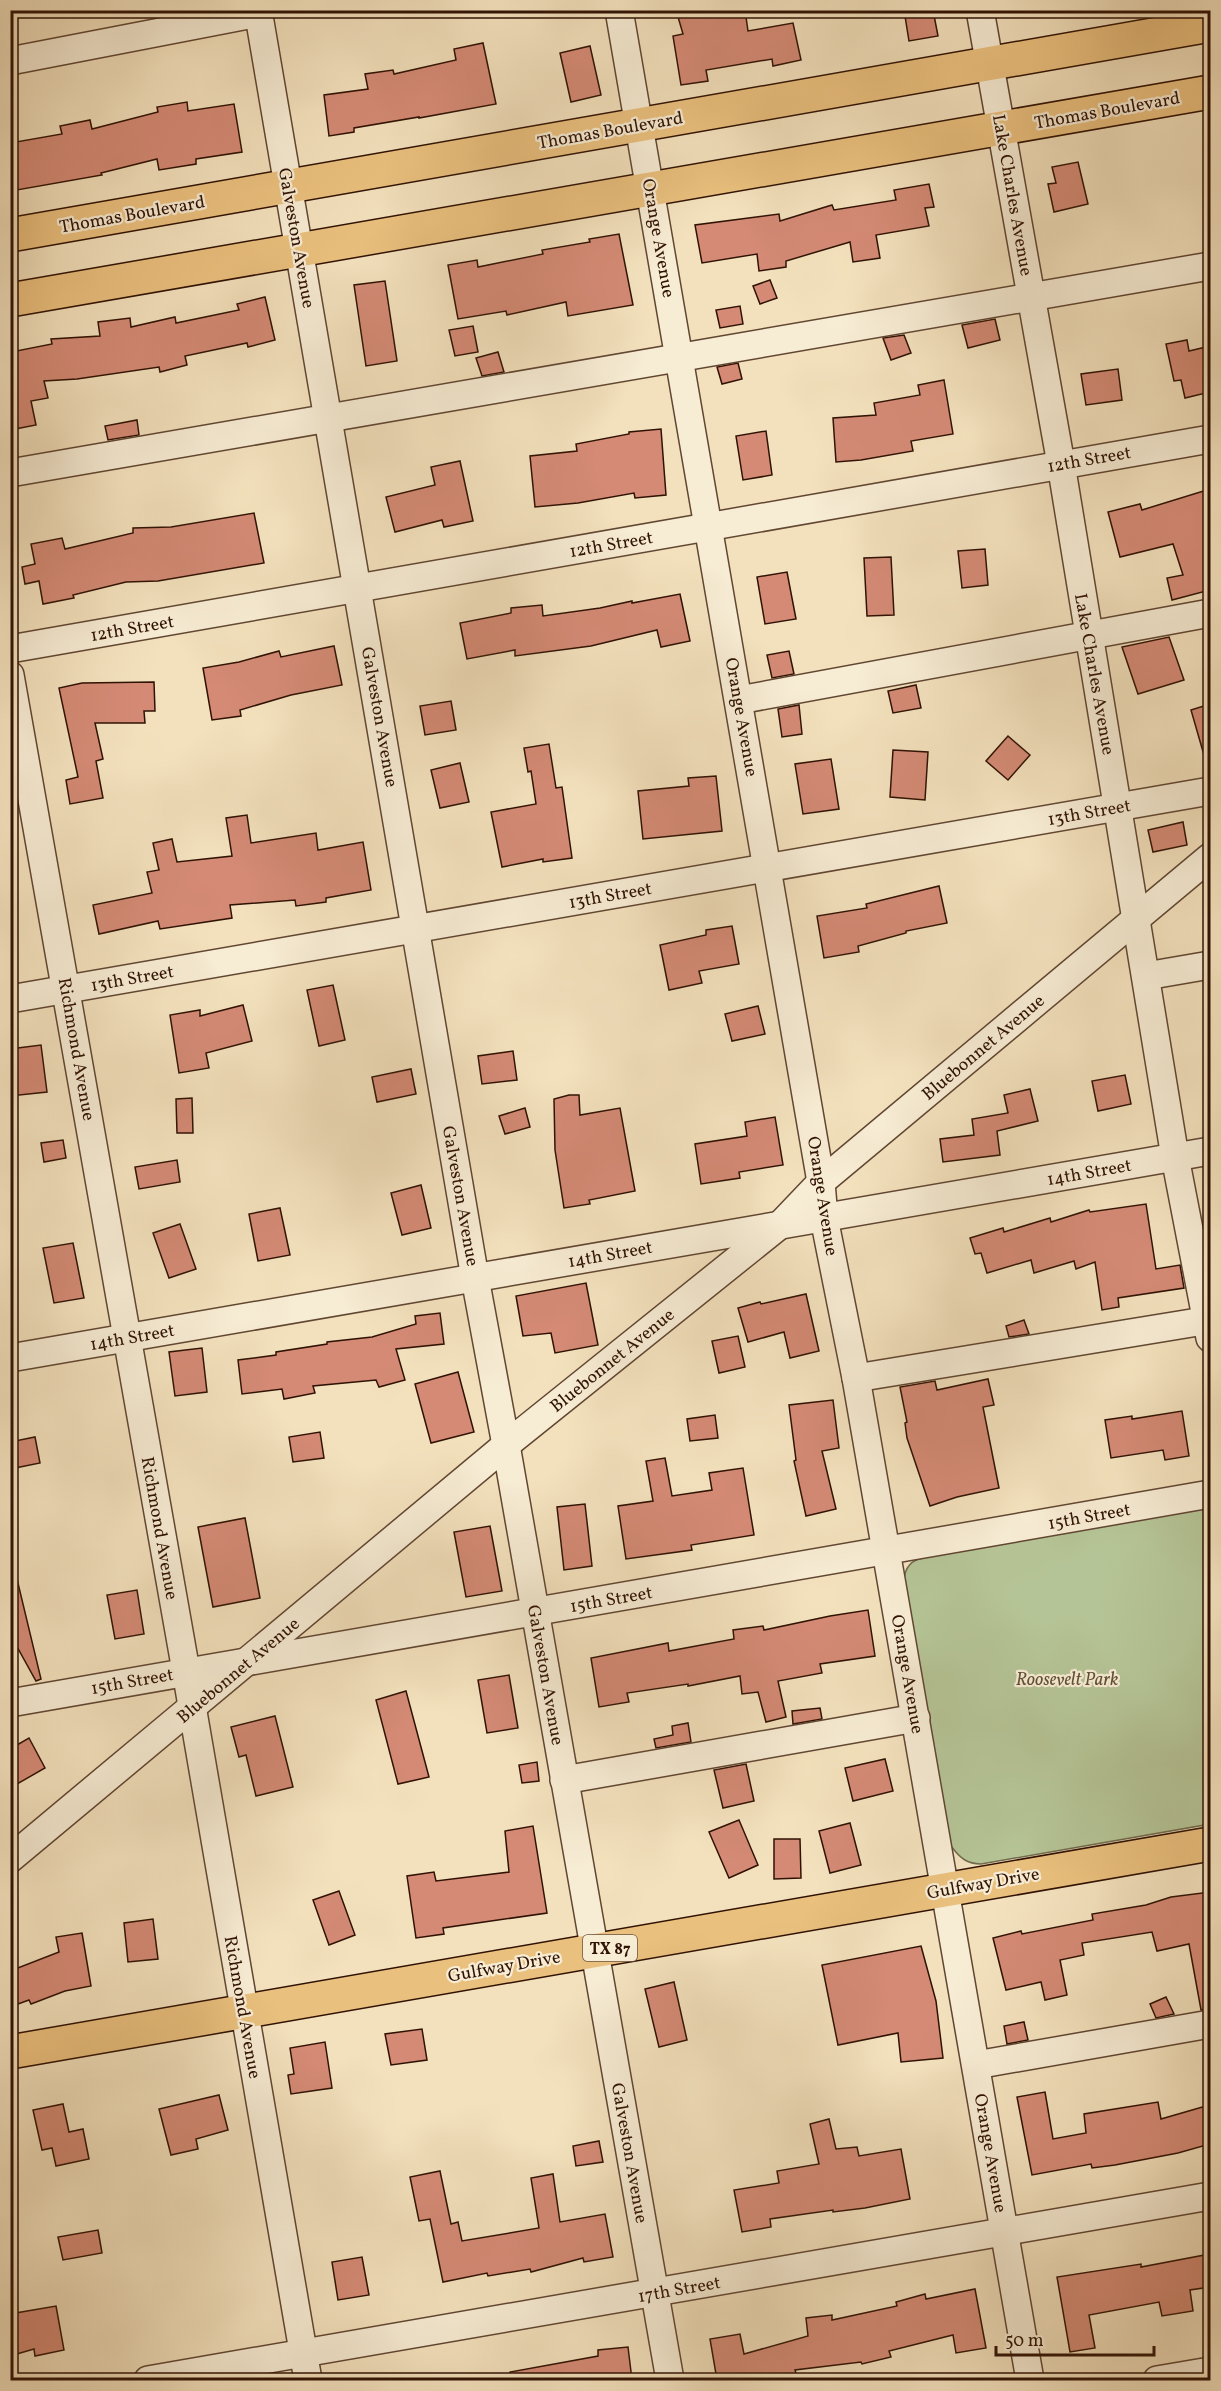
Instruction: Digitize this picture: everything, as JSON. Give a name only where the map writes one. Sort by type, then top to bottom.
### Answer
[{"type":"main road","name":"Thomas Boulevard","points":[[10,235],[1210,25]]},
{"type":"main road","name":"Thomas Boulevard","points":[[10,300],[1210,92]]},
{"type":"main road","name":"Gulfway Drive","points":[[10,2052],[1210,1844]]},
{"type":"street","name":"Orange Avenue","points":[[619,10],[821,1182],[824,1218],[856,1378],[1030,2380]]},
{"type":"street","name":"Lake Charles Avenue","points":[[980,10],[1061,464],[1175,1157],[1210,1326]]},
{"type":"street","points":[[10,61],[258,12]]},
{"type":"street","name":"Galveston Avenue","points":[[258,12],[475,1278],[670,2380]]},
{"type":"street","points":[[10,473],[1210,266]]},
{"type":"street","name":"12th Street","points":[[10,649],[1210,439]]},
{"type":"street","points":[[739,699],[1210,613]]},
{"type":"street","name":"Richmond Avenue","points":[[10,675],[67,990],[308,2380]]},
{"type":"street","name":"13th Street","points":[[10,999],[1210,791]]},
{"type":"street","name":"Bluebonnet Avenue","points":[[10,1859],[506,1445],[780,1225],[821,1182],[1210,857]]},
{"type":"street","points":[[1146,976],[1210,965]]},
{"type":"street","name":"14th Street","points":[[10,1358],[1210,1151]]},
{"type":"street","points":[[856,1378],[1210,1326]]},
{"type":"street","name":"15th Street","points":[[10,1703],[1210,1494]]},
{"type":"street","points":[[564,1780],[916,1718]]},
{"type":"street","points":[[976,2065],[1210,2024]]},
{"type":"street","name":"17th Street","points":[[148,2380],[1210,2196]]},
{"type":"street","points":[[1157,2380],[1210,2371]]},
{"type":"green space","name":"Roosevelt Park","points":[[1210,1507],[1210,1824],[981,1864],[964,1860],[951,1846],[904,1580],[909,1565],[923,1558]]},
{"type":"building","points":[[676,10],[745,10],[748,31],[793,23],[801,60],[773,66],[772,59],[706,70],[708,81],[681,85],[673,36],[683,34]]},
{"type":"building","points":[[904,10],[933,10],[938,36],[909,41]]},
{"type":"building","points":[[483,43],[496,104],[354,128],[354,132],[329,136],[324,95],[368,89],[365,74],[393,70],[394,74],[456,60],[454,49]]},
{"type":"building","points":[[590,46],[601,95],[571,102],[560,53]]},
{"type":"building","points":[[187,102],[188,111],[234,104],[242,152],[196,159],[196,164],[159,170],[157,159],[101,173],[102,175],[17,190],[10,143],[62,134],[60,126],[90,120],[92,129],[158,112],[157,107]]},
{"type":"building","points":[[1078,162],[1088,204],[1054,212],[1048,184],[1056,183],[1052,167]]},
{"type":"building","points":[[929,184],[934,207],[925,208],[929,226],[876,235],[880,258],[853,262],[850,242],[786,261],[786,267],[759,271],[757,254],[702,263],[695,225],[779,214],[780,221],[832,205],[834,210],[896,200],[894,190]]},
{"type":"building","points":[[619,234],[633,305],[568,316],[566,302],[507,315],[506,311],[458,319],[448,265],[477,260],[478,267],[543,254],[542,250],[590,242],[589,239]]},
{"type":"building","points":[[770,280],[777,298],[760,304],[753,286]]},
{"type":"building","points":[[385,281],[397,361],[366,366],[354,285]]},
{"type":"building","points":[[265,297],[275,340],[248,347],[247,343],[185,356],[187,365],[160,372],[159,367],[77,379],[44,381],[48,398],[31,401],[36,425],[10,430],[11,352],[52,344],[51,339],[100,336],[98,322],[130,318],[131,327],[175,317],[176,323],[239,310],[237,304]]},
{"type":"building","points":[[740,306],[743,324],[720,328],[716,310]]},
{"type":"building","points":[[995,319],[1000,340],[968,348],[962,325]]},
{"type":"building","points":[[473,326],[478,352],[455,356],[449,330]]},
{"type":"building","points":[[904,335],[911,353],[891,360],[883,338]]},
{"type":"building","points":[[1187,340],[1189,351],[1206,347],[1210,367],[1210,392],[1185,398],[1181,380],[1174,381],[1166,344]]},
{"type":"building","points":[[498,352],[504,372],[482,376],[476,358]]},
{"type":"building","points":[[738,363],[742,379],[722,384],[717,367]]},
{"type":"building","points":[[1118,369],[1122,400],[1086,405],[1081,374]]},
{"type":"building","points":[[944,380],[953,434],[911,441],[913,451],[836,462],[833,418],[876,415],[874,403],[920,395],[918,385]]},
{"type":"building","points":[[137,420],[139,435],[108,440],[105,426]]},
{"type":"building","points":[[661,429],[666,495],[635,498],[634,493],[578,503],[535,507],[530,456],[577,451],[576,444],[629,434],[629,432]]},
{"type":"building","points":[[766,431],[772,475],[743,480],[736,436]]},
{"type":"building","points":[[460,461],[473,521],[444,527],[442,520],[395,532],[386,497],[435,485],[431,467]]},
{"type":"building","points":[[1210,489],[1210,590],[1172,600],[1167,578],[1183,575],[1173,544],[1120,557],[1108,512],[1140,504],[1142,510]]},
{"type":"building","points":[[254,513],[264,563],[158,581],[126,582],[73,595],[74,598],[43,604],[39,581],[25,584],[22,567],[35,564],[31,544],[62,538],[65,549],[133,533],[133,528],[171,527]]},
{"type":"building","points":[[985,549],[988,585],[962,588],[958,551]]},
{"type":"building","points":[[891,557],[894,615],[867,616],[864,558]]},
{"type":"building","points":[[787,572],[796,619],[765,624],[757,577]]},
{"type":"building","points":[[680,594],[690,641],[661,647],[657,630],[591,646],[515,656],[515,650],[467,659],[460,623],[511,613],[511,608],[542,605],[543,616]]},
{"type":"building","points":[[1169,637],[1184,680],[1138,694],[1122,647]]},
{"type":"building","points":[[334,646],[342,685],[291,695],[240,710],[241,716],[212,720],[203,668],[239,662],[279,651],[281,657]]},
{"type":"building","points":[[789,651],[794,674],[772,678],[767,655]]},
{"type":"building","points":[[154,682],[155,711],[144,711],[145,723],[95,723],[103,759],[96,761],[103,798],[70,804],[66,780],[78,777],[59,688],[82,683]]},
{"type":"building","points":[[916,685],[921,708],[893,713],[888,691]]},
{"type":"building","points":[[451,701],[456,730],[425,735],[420,706]]},
{"type":"building","points":[[1210,704],[1210,761],[1206,762],[1191,710]]},
{"type":"building","points":[[799,705],[802,734],[782,737],[778,709]]},
{"type":"building","points":[[1008,736],[1030,755],[1008,780],[986,761]]},
{"type":"building","points":[[549,744],[556,788],[562,787],[572,858],[543,862],[543,859],[502,867],[491,812],[536,804],[531,771],[528,772],[524,748]]},
{"type":"building","points":[[893,750],[928,752],[925,800],[890,797]]},
{"type":"building","points":[[831,759],[839,809],[803,814],[795,764]]},
{"type":"building","points":[[460,763],[469,802],[440,808],[431,770]]},
{"type":"building","points":[[716,776],[722,831],[643,839],[638,791],[689,786],[688,778]]},
{"type":"building","points":[[247,815],[251,843],[316,833],[318,850],[363,842],[371,890],[326,898],[326,902],[296,906],[295,900],[230,905],[232,918],[160,929],[158,921],[99,934],[93,905],[152,893],[147,872],[159,870],[153,843],[172,839],[177,862],[232,856],[226,818]]},
{"type":"building","points":[[1183,822],[1187,845],[1153,852],[1148,830]]},
{"type":"building","points":[[939,886],[947,923],[906,931],[906,933],[858,946],[859,952],[824,958],[817,916],[867,908],[866,904]]},
{"type":"building","points":[[732,926],[739,964],[699,971],[702,983],[669,990],[660,945],[706,935],[706,930]]},
{"type":"building","points":[[333,985],[345,1040],[319,1046],[307,990]]},
{"type":"building","points":[[243,1005],[252,1041],[206,1053],[209,1068],[179,1073],[170,1015],[200,1010],[200,1016]]},
{"type":"building","points":[[758,1006],[765,1034],[732,1041],[725,1014]]},
{"type":"building","points":[[41,1045],[47,1092],[10,1096],[10,1049]]},
{"type":"building","points":[[513,1051],[517,1080],[482,1084],[478,1056]]},
{"type":"building","points":[[411,1069],[416,1094],[377,1102],[372,1077]]},
{"type":"building","points":[[1125,1075],[1131,1104],[1098,1111],[1092,1081]]},
{"type":"building","points":[[1030,1089],[1038,1121],[997,1131],[1000,1155],[943,1162],[940,1139],[974,1135],[972,1119],[1008,1113],[1004,1095]]},
{"type":"building","points":[[579,1095],[580,1115],[620,1108],[635,1191],[589,1200],[590,1204],[564,1208],[555,1150],[554,1099]]},
{"type":"building","points":[[192,1098],[193,1133],[177,1133],[176,1099]]},
{"type":"building","points":[[525,1108],[530,1127],[505,1134],[499,1116]]},
{"type":"building","points":[[775,1117],[783,1165],[739,1172],[740,1178],[701,1184],[695,1144],[747,1136],[745,1122]]},
{"type":"building","points":[[63,1140],[66,1158],[44,1162],[41,1143]]},
{"type":"building","points":[[177,1160],[180,1182],[139,1189],[135,1167]]},
{"type":"building","points":[[421,1185],[431,1228],[402,1235],[391,1193]]},
{"type":"building","points":[[1146,1204],[1156,1269],[1180,1265],[1184,1288],[1118,1298],[1119,1307],[1102,1310],[1095,1262],[1076,1269],[1074,1261],[1034,1273],[1031,1260],[987,1273],[981,1253],[975,1254],[970,1238],[1003,1228],[1004,1232],[1050,1218],[1051,1222],[1089,1210],[1090,1212]]},
{"type":"building","points":[[280,1208],[290,1255],[258,1261],[249,1214]]},
{"type":"building","points":[[180,1224],[196,1269],[169,1278],[153,1233]]},
{"type":"building","points":[[73,1243],[84,1298],[54,1303],[43,1248]]},
{"type":"building","points":[[586,1283],[598,1345],[555,1353],[551,1333],[523,1336],[516,1296]]},
{"type":"building","points":[[806,1294],[819,1351],[790,1358],[784,1332],[748,1342],[738,1308]]},
{"type":"building","points":[[440,1313],[444,1344],[396,1349],[405,1380],[379,1387],[376,1380],[313,1386],[315,1393],[284,1399],[282,1389],[242,1394],[238,1360],[276,1355],[276,1352],[327,1344],[327,1342],[372,1337],[416,1324],[415,1316]]},
{"type":"building","points":[[1024,1320],[1029,1334],[1009,1337],[1006,1326]]},
{"type":"building","points":[[738,1336],[745,1367],[719,1373],[712,1341]]},
{"type":"building","points":[[202,1348],[207,1392],[175,1396],[169,1352]]},
{"type":"building","points":[[458,1372],[474,1432],[431,1443],[415,1384]]},
{"type":"building","points":[[988,1379],[994,1405],[983,1407],[999,1488],[957,1497],[930,1506],[907,1438],[905,1423],[907,1422],[900,1387],[935,1381],[937,1390]]},
{"type":"building","points":[[833,1400],[839,1448],[822,1451],[836,1509],[806,1516],[794,1461],[796,1460],[789,1405]]},
{"type":"building","points":[[1182,1411],[1189,1456],[1165,1460],[1163,1450],[1111,1458],[1105,1420],[1132,1416],[1132,1419]]},
{"type":"building","points":[[715,1415],[718,1438],[690,1441],[687,1419]]},
{"type":"building","points":[[320,1432],[324,1458],[293,1462],[289,1437]]},
{"type":"building","points":[[35,1437],[40,1463],[10,1469],[10,1442]]},
{"type":"building","points":[[665,1458],[672,1496],[712,1490],[709,1473],[743,1468],[754,1535],[691,1545],[692,1550],[626,1559],[618,1506],[653,1501],[646,1461]]},
{"type":"building","points":[[585,1504],[592,1566],[564,1570],[557,1507]]},
{"type":"building","points":[[245,1518],[260,1598],[213,1607],[198,1527]]},
{"type":"building","points":[[490,1526],[502,1591],[466,1597],[454,1532]]},
{"type":"building","points":[[10,1579],[17,1579],[41,1679],[36,1681],[10,1634]]},
{"type":"building","points":[[137,1590],[144,1634],[115,1639],[107,1595]]},
{"type":"building","points":[[868,1610],[875,1656],[820,1664],[822,1673],[778,1681],[786,1717],[766,1722],[758,1692],[742,1694],[740,1676],[688,1686],[688,1684],[627,1693],[629,1702],[599,1707],[591,1658],[668,1643],[669,1651],[734,1639],[733,1630],[763,1626],[764,1630]]},
{"type":"building","points":[[509,1675],[518,1728],[487,1733],[478,1680]]},
{"type":"building","points":[[406,1691],[429,1777],[398,1784],[376,1700]]},
{"type":"building","points":[[820,1708],[822,1719],[793,1724],[792,1711]]},
{"type":"building","points":[[275,1716],[293,1787],[256,1796],[246,1755],[239,1757],[231,1727]]},
{"type":"building","points":[[688,1723],[691,1742],[656,1748],[654,1739],[673,1735],[672,1726]]},
{"type":"building","points":[[29,1738],[45,1768],[10,1788],[10,1749]]},
{"type":"building","points":[[885,1759],[893,1791],[853,1801],[845,1768]]},
{"type":"building","points":[[537,1762],[539,1781],[522,1783],[519,1765]]},
{"type":"building","points":[[746,1764],[754,1801],[723,1808],[714,1770]]},
{"type":"building","points":[[739,1820],[758,1865],[729,1878],[709,1832]]},
{"type":"building","points":[[850,1823],[861,1865],[830,1873],[819,1831]]},
{"type":"building","points":[[533,1826],[547,1913],[443,1928],[444,1934],[416,1938],[407,1876],[434,1872],[436,1881],[509,1872],[505,1831]]},
{"type":"building","points":[[774,1839],[800,1839],[801,1878],[774,1879]]},
{"type":"building","points":[[339,1891],[355,1935],[329,1945],[313,1900]]},
{"type":"building","points":[[1210,1892],[1210,2009],[1201,2010],[1189,1944],[1157,1951],[1152,1932],[1082,1943],[1084,1955],[1060,1960],[1067,1995],[1045,2000],[1041,1982],[1006,1990],[993,1938],[1021,1931],[1022,1934],[1093,1920],[1092,1914],[1146,1905],[1171,1897]]},
{"type":"building","points":[[153,1919],[158,1959],[128,1962],[124,1923]]},
{"type":"building","points":[[82,1933],[91,1986],[65,1991],[31,2004],[29,2000],[10,2007],[10,1971],[59,1952],[56,1937]]},
{"type":"building","points":[[921,1946],[936,2001],[943,2058],[901,2062],[898,2033],[838,2045],[822,1965]]},
{"type":"building","points":[[674,1982],[687,2040],[659,2047],[645,1989]]},
{"type":"building","points":[[1166,1997],[1174,2014],[1156,2018],[1150,2004]]},
{"type":"building","points":[[1024,2022],[1028,2040],[1007,2044],[1004,2026]]},
{"type":"building","points":[[422,2029],[427,2060],[391,2065],[385,2034]]},
{"type":"building","points":[[325,2042],[332,2088],[291,2094],[288,2075],[294,2074],[290,2048]]},
{"type":"building","points":[[1045,2092],[1053,2139],[1086,2133],[1084,2114],[1158,2102],[1161,2119],[1206,2106],[1210,2123],[1210,2144],[1178,2153],[1115,2165],[1092,2168],[1091,2164],[1032,2175],[1017,2097]]},
{"type":"building","points":[[219,2095],[228,2130],[196,2139],[198,2149],[171,2155],[159,2109]]},
{"type":"building","points":[[63,2104],[69,2132],[83,2129],[89,2159],[56,2166],[52,2148],[42,2150],[33,2110]]},
{"type":"building","points":[[829,2119],[836,2149],[857,2147],[859,2156],[901,2149],[910,2199],[865,2208],[770,2219],[771,2227],[742,2232],[734,2190],[779,2183],[777,2171],[819,2164],[810,2124]]},
{"type":"building","points":[[599,2141],[603,2162],[576,2166],[573,2146]]},
{"type":"building","points":[[440,2171],[451,2224],[458,2222],[462,2241],[539,2228],[531,2178],[553,2174],[560,2222],[605,2214],[613,2257],[584,2262],[583,2258],[531,2272],[530,2269],[488,2276],[487,2273],[443,2282],[430,2219],[419,2221],[410,2177]]},
{"type":"building","points":[[98,2230],[102,2253],[63,2260],[58,2237]]},
{"type":"building","points":[[1210,2254],[1210,2287],[1190,2290],[1193,2311],[1162,2316],[1159,2302],[1089,2315],[1095,2348],[1070,2352],[1057,2277],[1141,2264],[1141,2267]]},
{"type":"building","points":[[362,2257],[369,2295],[338,2300],[332,2262]]},
{"type":"building","points":[[975,2289],[986,2348],[956,2353],[953,2335],[889,2351],[891,2357],[862,2364],[861,2362],[795,2370],[798,2380],[762,2380],[760,2375],[717,2380],[710,2339],[740,2334],[744,2354],[808,2336],[806,2318],[832,2315],[832,2320],[897,2306],[896,2302],[925,2294],[926,2299]]},
{"type":"building","points":[[56,2306],[64,2350],[35,2356],[34,2349],[10,2356],[10,2314]]},
{"type":"building","points":[[628,2347],[632,2380],[511,2380],[510,2372],[598,2356],[598,2350]]}]
